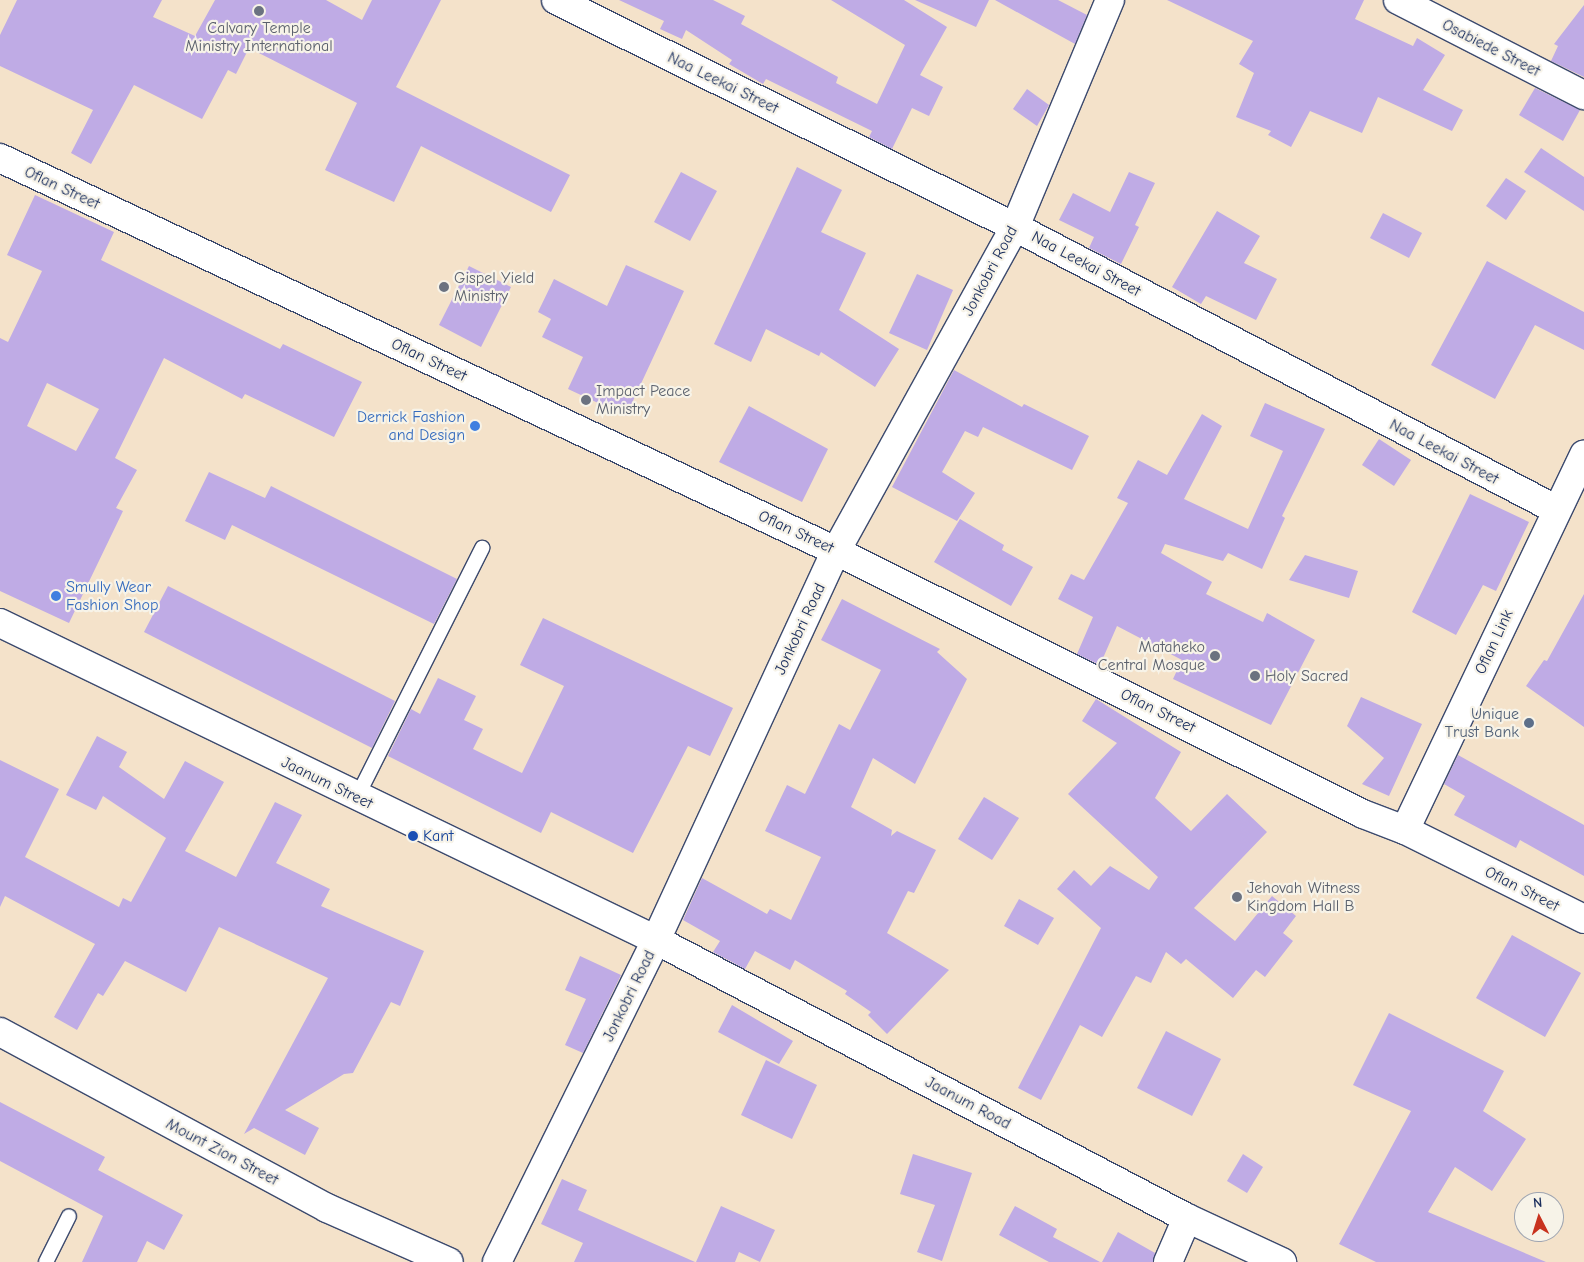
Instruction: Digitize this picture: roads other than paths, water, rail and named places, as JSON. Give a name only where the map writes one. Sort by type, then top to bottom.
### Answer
[{"type":"street","name":"Naa Leekai Street","points":[[556,0],[1015,227],[1557,510]]},
{"type":"street","name":"Jonkobri Road","points":[[498,1262],[656,940],[836,551],[1015,227],[1110,0]]},
{"type":"street","name":"Osabiede Street","points":[[1398,0],[1584,95]]},
{"type":"street","name":"Oflan Street","points":[[0,158],[836,551],[1354,809],[1405,830],[1584,919]]},
{"type":"street","name":"Oflan Link","points":[[1405,830],[1584,454]]},
{"type":"street","name":"Jaanum Street","points":[[0,623],[656,940]]},
{"type":"street","name":"Jaanum Road","points":[[656,940],[1187,1218],[1282,1262]]},
{"type":"street","name":"Mount Zion Street","points":[[0,1032],[327,1208],[448,1262]]},
{"type":"street","points":[[1168,1262],[1187,1218]]},
{"type":"lane","points":[[357,797],[482,548]]},
{"type":"lane","points":[[46,1262],[69,1216]]},
{"type":"place","name":"Calvary Temple Ministry International","points":[[259,11]]},
{"type":"place","name":"Gispel Yield Ministry","points":[[444,287]]},
{"type":"place","name":"Impact Peace Ministry","points":[[586,400]]},
{"type":"place","name":"Derrick Fashion and Design","points":[[475,426]]},
{"type":"place","name":"Smully Wear Fashion Shop","points":[[56,596]]},
{"type":"place","name":"Mataheko Central Mosque","points":[[1215,656]]},
{"type":"place","name":"Holy Sacred","points":[[1255,676]]},
{"type":"place","name":"Unique Trust Bank","points":[[1529,723]]},
{"type":"place","name":"Kant","points":[[413,836]]},
{"type":"place","name":"Jehovah Witness Kingdom Hall B","points":[[1237,897]]}]
